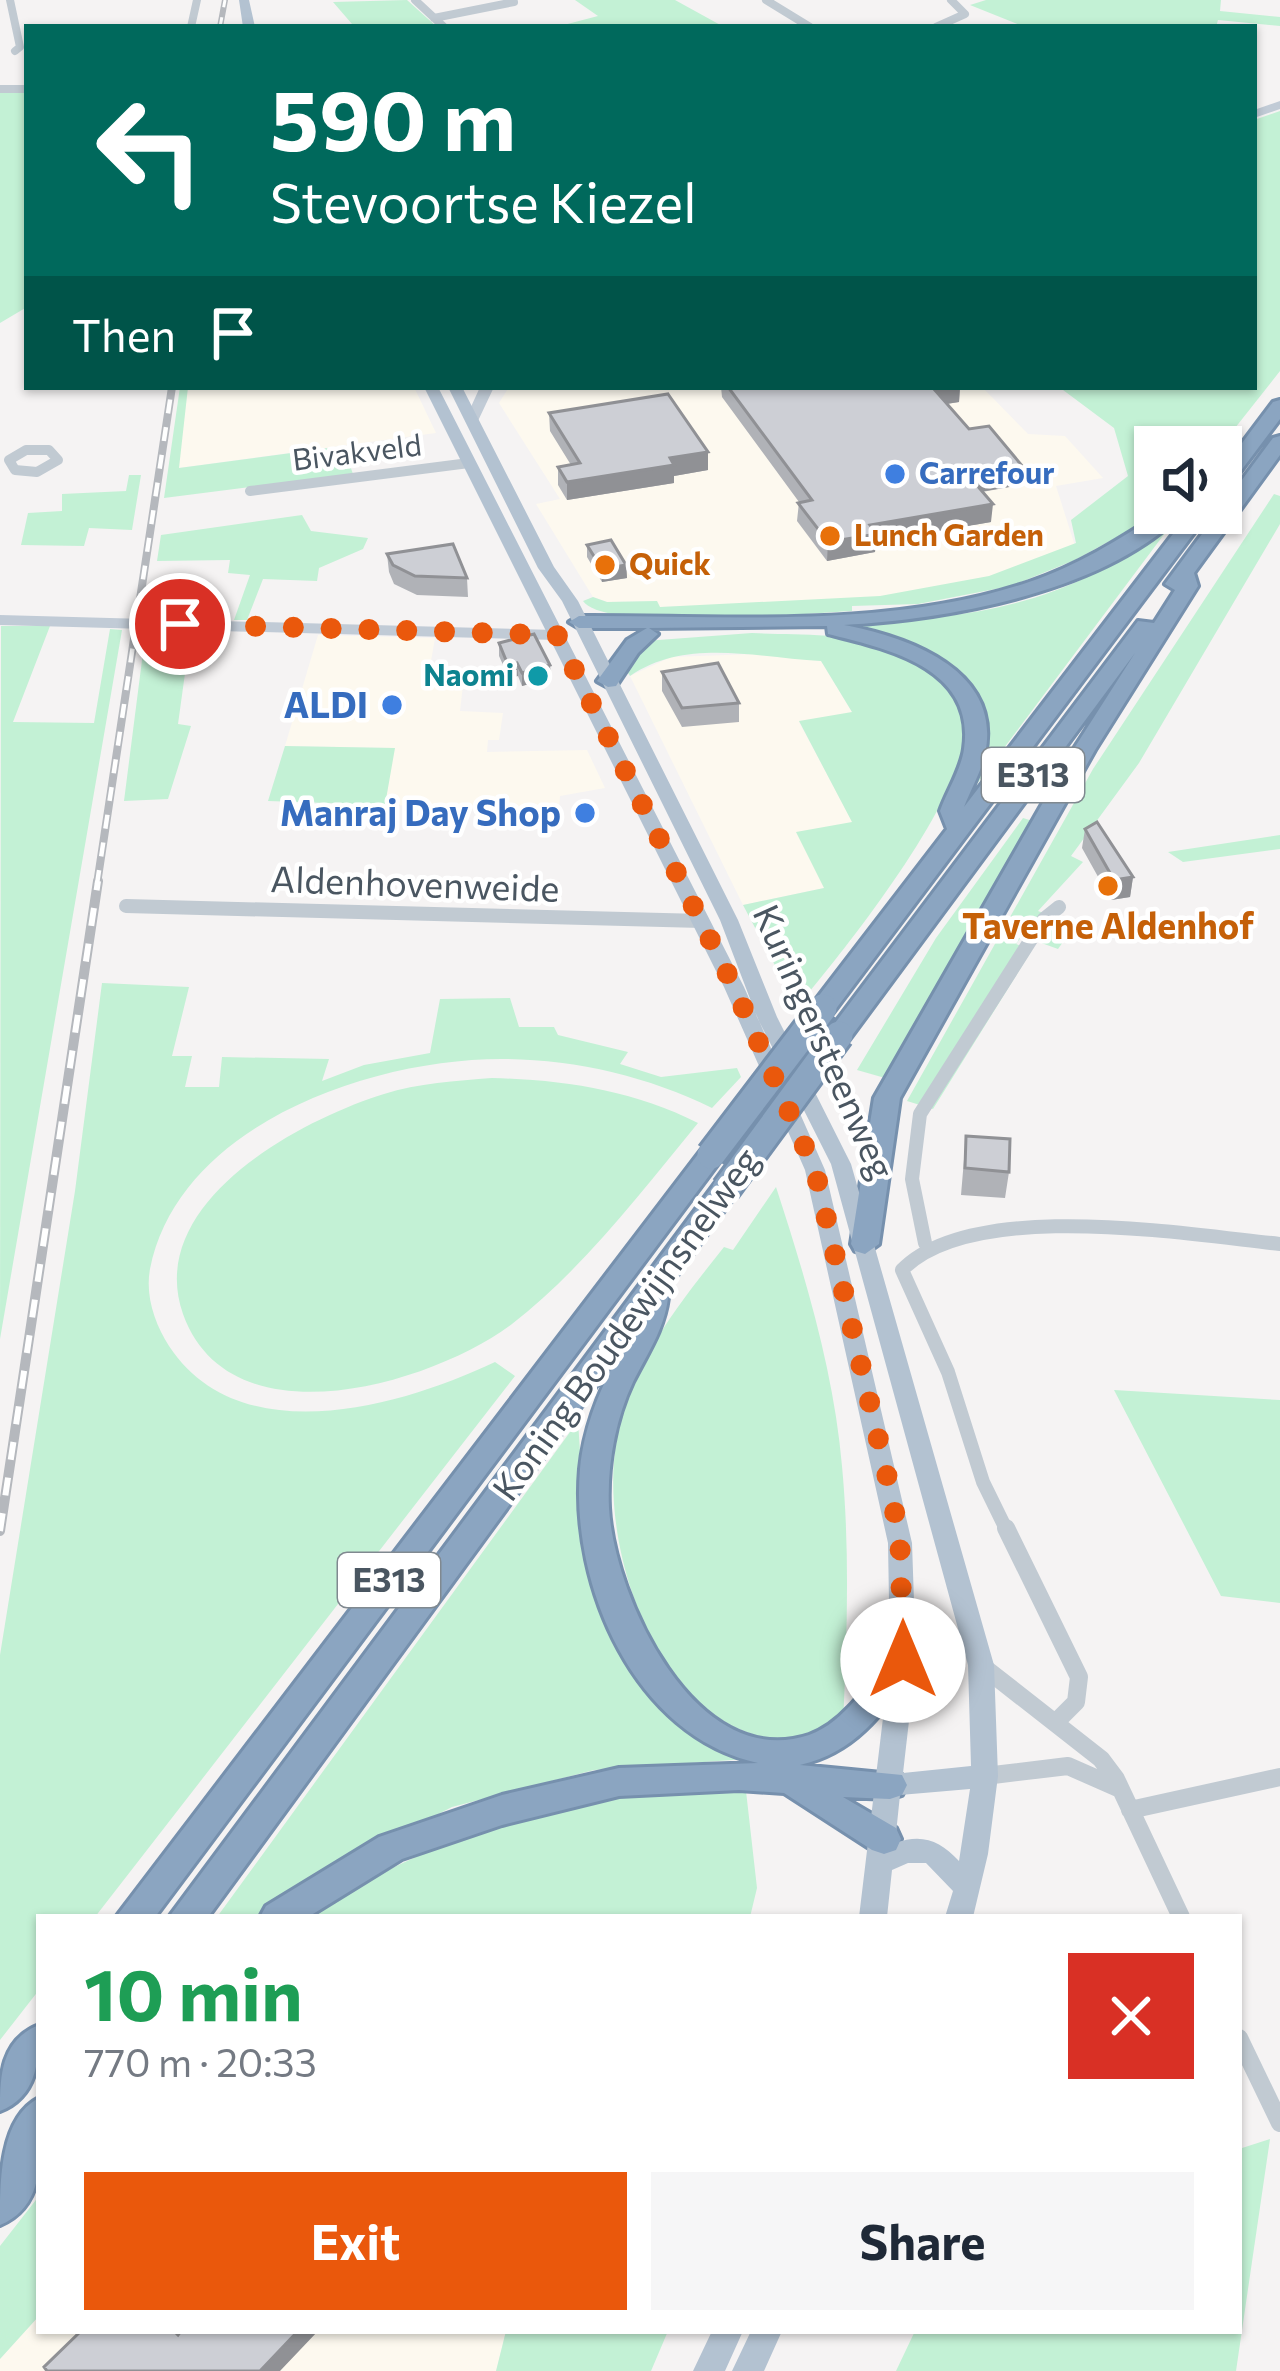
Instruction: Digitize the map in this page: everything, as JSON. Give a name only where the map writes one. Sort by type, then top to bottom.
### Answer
[{"type":"highway","points":[[1242,457],[1280,406]]},
{"type":"highway","name":"Koning Boudewijnsnelweg","points":[[189,1914],[1280,442]]},
{"type":"highway","points":[[1242,452],[1250,447]]},
{"type":"highway","points":[[582,628],[889,616],[987,605],[1093,566],[1141,534]]},
{"type":"highway","name":"Koning Boudewijnsnelweg","points":[[136,1914],[1183,534]]},
{"type":"highway","points":[[865,1244],[872,1210],[873,1150],[887,1098],[1084,750],[1188,586],[1184,573]]},
{"type":"highway","points":[[582,628],[648,634],[834,630],[920,654],[948,672],[975,714],[975,752],[951,811],[958,828]]},
{"type":"highway","points":[[608,681],[619,670],[625,650],[648,634]]},
{"type":"highway","points":[[654,1288],[654,1317],[610,1402],[594,1473],[606,1576],[643,1661],[692,1719],[724,1740],[765,1752],[797,1753],[831,1743],[858,1724],[903,1660]]},
{"type":"highway","points":[[283,1914],[391,1848],[557,1795],[652,1778],[890,1785]]},
{"type":"highway","points":[[783,1780],[827,1800],[883,1851]]},
{"type":"highway","points":[[0,2093],[36,2046]]},
{"type":"highway","points":[[0,2168],[36,2120]]},
{"type":"highway","points":[[0,2206],[36,2162]]},
{"type":"main road","name":"Kuringersteenweg","points":[[433,390],[702,921],[815,1170],[900,1543],[903,1660],[873,1914]]},
{"type":"main road","name":"Kuringersteenweg","points":[[457,390],[729,920],[767,1017],[841,1164],[981,1665],[986,1776],[960,1914]]},
{"type":"main road","points":[[472,420],[486,390]]},
{"type":"main road","points":[[0,620],[428,631],[582,628]]},
{"type":"main road","points":[[890,1785],[986,1776]]},
{"type":"main road","points":[[883,1851],[932,1851],[968,1888]]},
{"type":"main road","points":[[710,2371],[727,2334]]},
{"type":"main road","points":[[748,2371],[766,2334]]},
{"type":"street","points":[[10,0],[20,47],[15,51]]},
{"type":"street","points":[[416,0],[441,24]]},
{"type":"street","points":[[766,0],[805,24]]},
{"type":"street","points":[[943,24],[965,14],[951,0]]},
{"type":"street","points":[[434,18],[514,2]]},
{"type":"street","name":"Bivakveld","points":[[250,491],[469,463]]},
{"type":"street","name":"Aldenhovenweide","points":[[126,906],[702,921]]},
{"type":"street","name":"Kuringersteenweg","points":[[1056,1722],[1076,1702],[1079,1677],[997,1509],[948,1372],[902,1270],[907,1257],[925,1244],[913,1205],[911,1148],[920,1114],[1044,920],[1059,907]]},
{"type":"street","points":[[925,1244],[1034,1224],[1280,1244]]},
{"type":"street","points":[[981,1665],[1101,1760],[1180,1914]]},
{"type":"street","points":[[986,1776],[1060,1762],[1080,1766],[1118,1788]]},
{"type":"street","points":[[1130,1810],[1280,1777]]},
{"type":"street","points":[[1242,2044],[1280,2123]]},
{"type":"shaded area","points":[[188,390],[415,390],[436,433],[178,468]]},
{"type":"shaded area","points":[[507,390],[985,390],[1028,434],[1065,436],[1103,478],[1056,486],[1076,549],[993,579],[882,600],[660,607],[657,601],[608,602],[593,597],[536,504],[560,499],[499,403]]},
{"type":"shaded area","points":[[318,635],[435,638],[427,684],[463,685],[460,711],[503,713],[499,740],[488,740],[487,752],[587,750],[605,788],[560,796],[559,810],[385,805],[394,748],[285,746]]},
{"type":"shaded area","points":[[754,654],[821,661],[853,714],[799,722],[853,823],[824,888],[743,905],[630,676],[671,657]]},
{"type":"shaded area","points":[[36,2319],[36,2334],[505,2334],[496,2371],[0,2371],[0,2359]]},
{"type":"green space","points":[[407,0],[434,24],[352,24],[333,2]]},
{"type":"green space","points":[[575,0],[675,0],[719,24],[567,24],[598,16]]},
{"type":"green space","points":[[986,0],[1221,0],[1220,11],[1280,17],[1280,26],[1218,20],[1217,24],[1018,24],[970,5]]},
{"type":"green space","points":[[0,91],[24,91],[24,309],[0,323]]},
{"type":"green space","points":[[1280,111],[1280,371],[1237,426],[1134,426],[1134,528],[1075,560],[1011,586],[918,604],[852,606],[852,611],[794,615],[666,619],[599,611],[583,601],[593,597],[607,602],[657,601],[660,607],[880,596],[989,576],[1076,543],[1071,520],[1128,476],[1114,428],[1063,390],[1257,390],[1257,119]]},
{"type":"green space","points":[[180,390],[188,390],[179,468],[343,446],[353,474],[164,498]]},
{"type":"green space","points":[[129,475],[141,475],[132,530],[89,528],[84,546],[21,545],[28,513],[62,511],[62,494],[126,491]]},
{"type":"green space","points":[[1274,494],[1280,496],[1280,524],[1139,763],[1071,856],[1083,862],[1038,911],[1075,925],[1058,949],[1022,936],[1016,944],[1032,950],[933,1109],[907,1101],[1093,769]]},
{"type":"green space","points":[[302,515],[311,531],[368,538],[363,549],[319,568],[317,581],[263,579],[247,620],[234,620],[250,575],[228,573],[230,560],[157,561],[161,535]]},
{"type":"green space","points":[[1154,534],[1164,534],[977,784],[986,741],[947,680],[904,644],[853,629],[858,623],[949,616],[1008,605],[1065,587]]},
{"type":"green space","points":[[1,626],[50,626],[13,722],[94,723],[110,629],[122,630],[0,1339]]},
{"type":"green space","points":[[146,629],[191,630],[178,724],[191,726],[168,799],[124,801]]},
{"type":"green space","points":[[752,633],[839,637],[888,648],[933,672],[952,690],[964,711],[965,741],[932,820],[875,908],[797,1007],[743,905],[824,888],[796,832],[852,822],[799,721],[852,712],[821,661],[699,653],[652,664],[630,676],[626,670],[645,641]]},
{"type":"green space","points":[[285,746],[395,748],[385,805],[268,801]]},
{"type":"green space","points":[[1023,818],[1036,822],[885,1078],[857,1070],[936,938]]},
{"type":"green space","points":[[1280,835],[1280,849],[1183,862],[1168,852]]},
{"type":"green space","points":[[102,983],[189,987],[172,1056],[192,1056],[185,1087],[219,1087],[222,1057],[329,1059],[322,1081],[364,1065],[430,1053],[440,999],[510,998],[519,1027],[554,1027],[558,1035],[628,1052],[620,1064],[661,1077],[737,1068],[741,1077],[712,1108],[636,1078],[555,1062],[501,1059],[396,1071],[341,1087],[288,1110],[240,1139],[199,1175],[168,1218],[150,1269],[149,1289],[152,1309],[169,1346],[200,1380],[237,1400],[279,1410],[324,1411],[415,1393],[495,1362],[515,1376],[97,1914],[36,1914],[36,1994],[0,2040],[0,1655],[75,1191]]},
{"type":"green space","points":[[492,1078],[598,1089],[648,1102],[698,1123],[563,1279],[512,1324],[477,1346],[385,1382],[335,1391],[287,1391],[243,1379],[207,1355],[183,1314],[177,1274],[186,1236],[207,1202],[237,1172],[273,1146],[350,1106],[410,1087]]},
{"type":"green space","points":[[776,1187],[825,1360],[838,1431],[846,1530],[843,1724],[800,1740],[752,1734],[710,1712],[676,1677],[649,1633],[629,1584],[617,1533],[613,1483],[624,1411],[658,1336],[724,1247],[733,1250]]},
{"type":"green space","points":[[1114,1390],[1280,1400],[1280,1603],[1221,1596]]},
{"type":"green space","points":[[578,1421],[590,1548],[612,1632],[630,1670],[655,1704],[687,1732],[746,1759],[594,1770],[452,1807],[331,1869],[266,1914],[219,1914]]},
{"type":"green space","points":[[658,1789],[746,1791],[757,1888],[751,1914],[309,1914],[430,1851],[519,1819]]},
{"type":"green space","points":[[1270,2139],[1242,2330],[1242,2148]]},
{"type":"green space","points":[[36,2200],[36,2319],[0,2359],[0,2246]]},
{"type":"green space","points":[[505,2334],[667,2334],[651,2371],[496,2371]]},
{"type":"green space","points":[[914,2334],[1241,2334],[1236,2371],[896,2371]]},
{"type":"building","name":"Carrefour","points":[[730,390],[935,390],[969,429],[989,426],[1023,467],[969,476],[993,504],[870,525],[877,534],[828,542],[798,503],[812,500]]},
{"type":"building","points":[[668,394],[708,452],[670,458],[674,465],[567,482],[558,467],[580,463],[549,413]]},
{"type":"building","points":[[611,540],[626,565],[602,569],[587,545]]},
{"type":"building","points":[[453,544],[467,578],[415,576],[393,565],[387,554]]},
{"type":"building","points":[[534,634],[550,665],[522,673],[517,663],[508,665],[499,643]]},
{"type":"building","points":[[718,663],[739,703],[682,708],[662,672]]},
{"type":"building","points":[[1097,822],[1133,877],[1114,880],[1085,829]]},
{"type":"building","points":[[966,1136],[1010,1139],[1009,1172],[965,1168]]},
{"type":"building","points":[[78,2334],[295,2334],[260,2371],[47,2371],[44,2367]]},
{"type":"railway","points":[[221,24],[225,0]]},
{"type":"railway","points":[[97,884],[172,390]]},
{"type":"railway","points":[[0,1531],[98,881]]},
{"type":"place","name":"Carrefour","points":[[895,474]]},
{"type":"place","name":"Lunch Garden","points":[[830,536]]},
{"type":"place","name":"Quick","points":[[605,565]]},
{"type":"place","name":"Naomi","points":[[538,676]]},
{"type":"place","name":"ALDI","points":[[392,705]]},
{"type":"place","name":"Manraj Day Shop","points":[[585,813]]},
{"type":"place","name":"Taverne Aldenhof","points":[[1108,886]]},
{"type":"route","points":[[180,624],[557,635],[734,987],[815,1170],[892,1497],[900,1543],[903,1660]]}]
